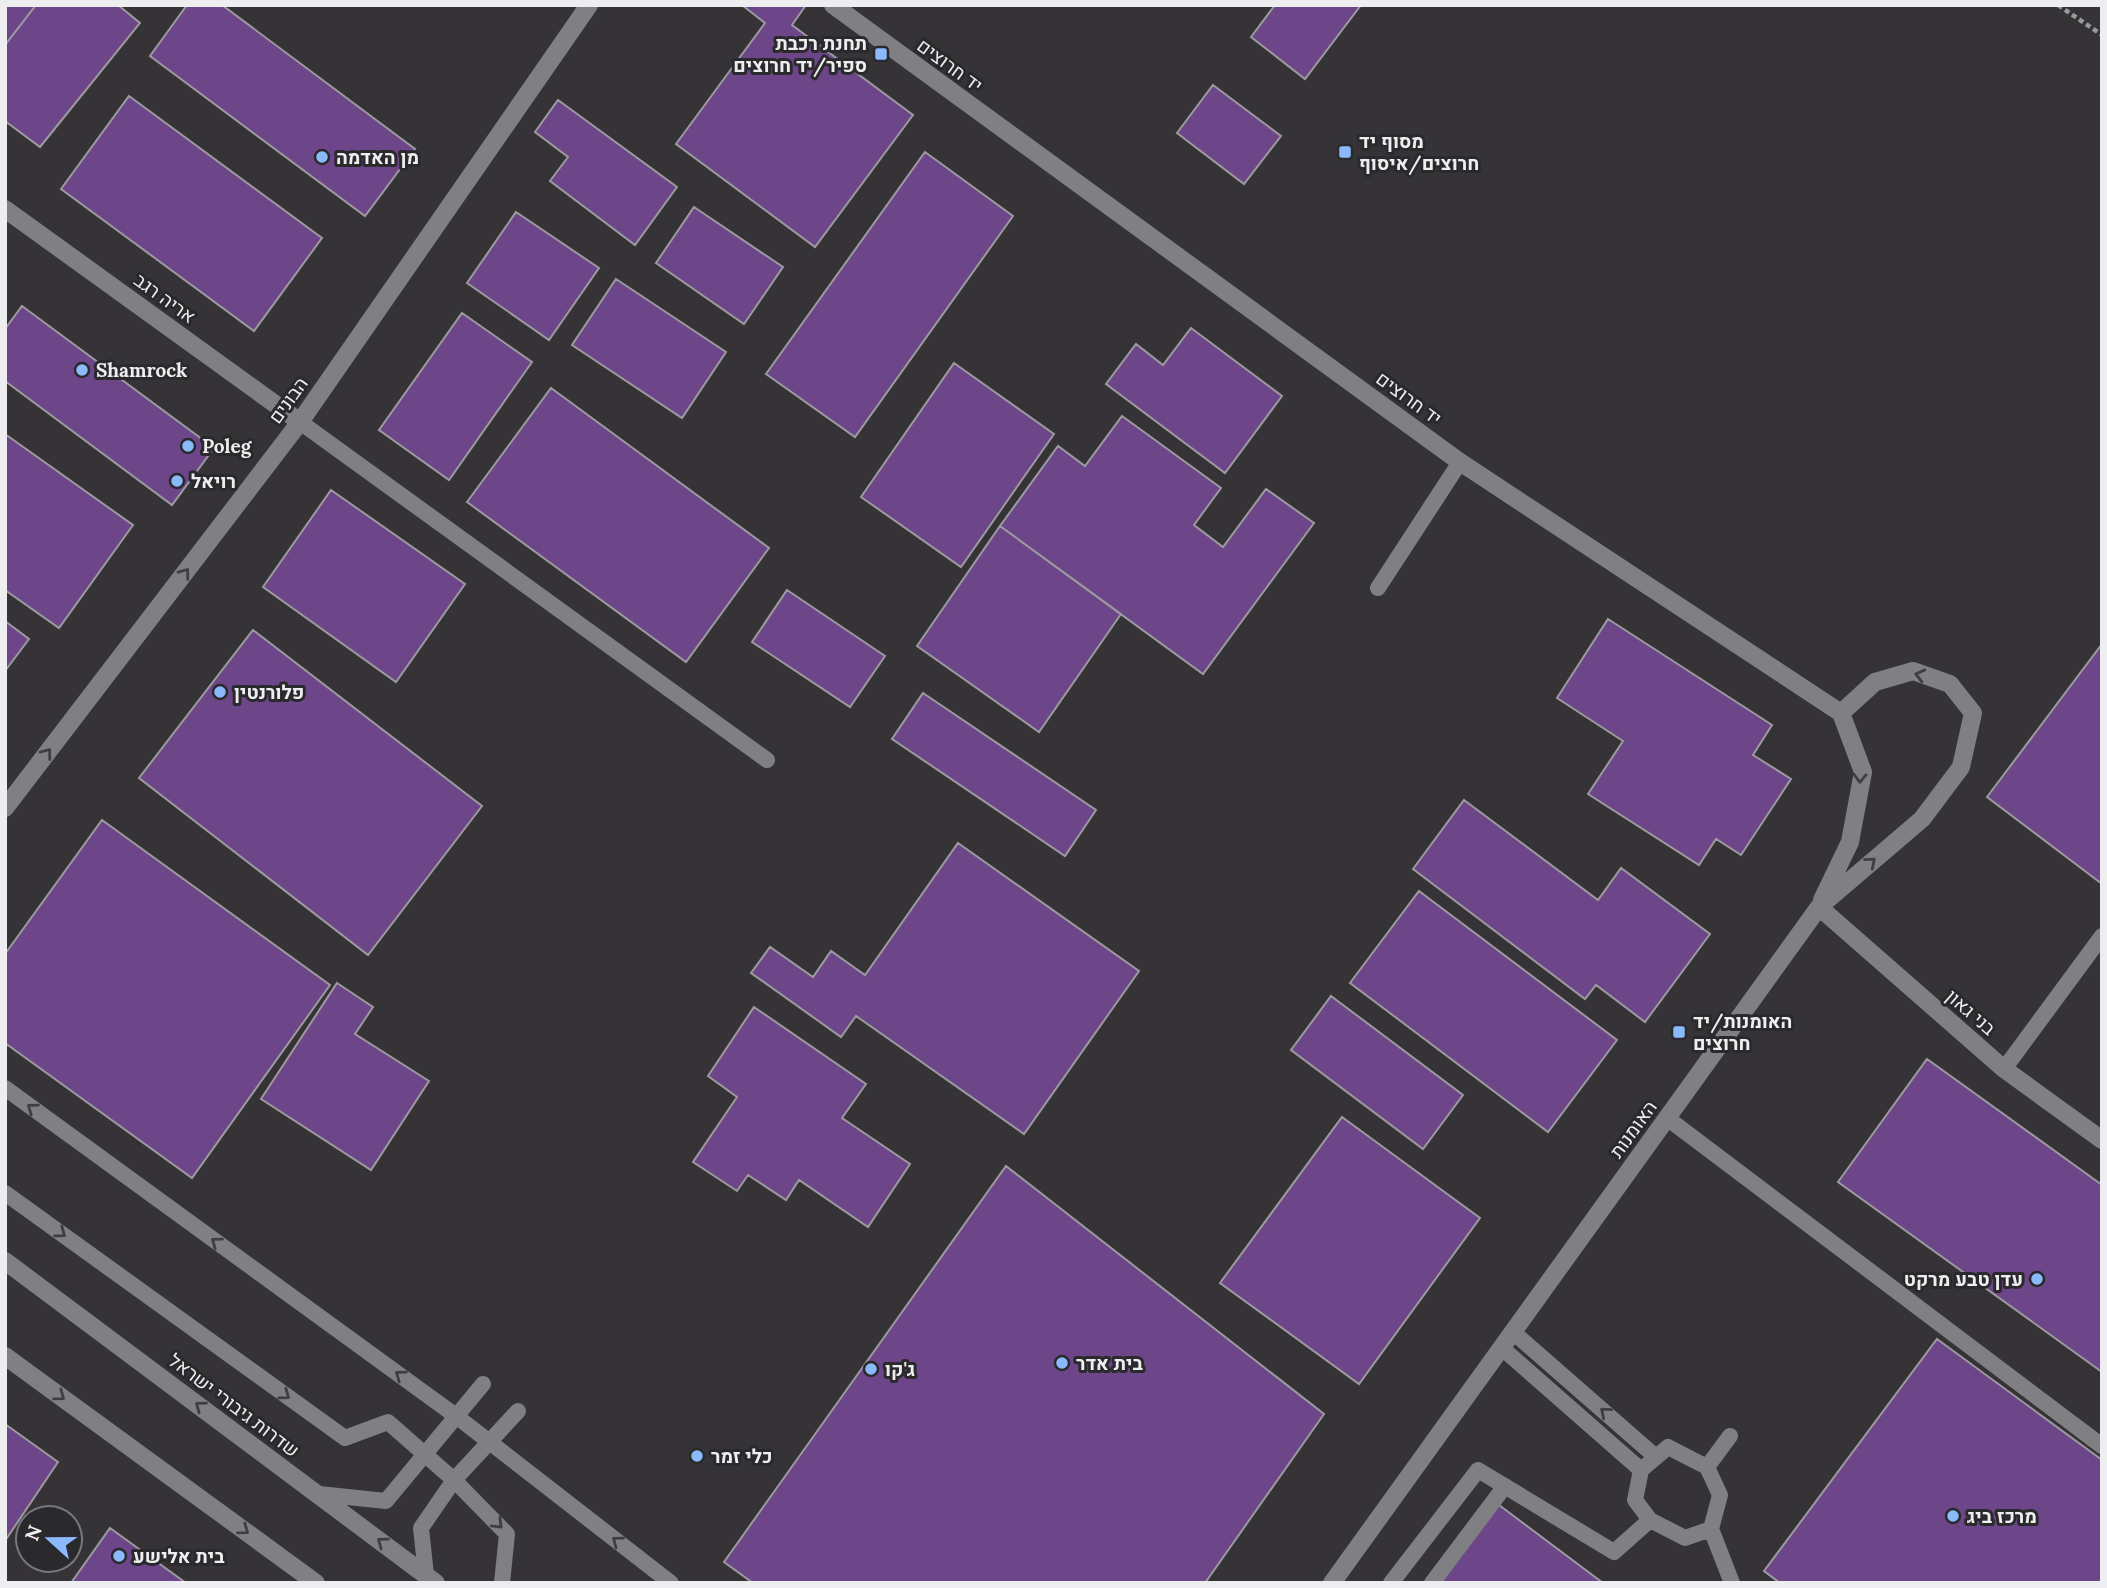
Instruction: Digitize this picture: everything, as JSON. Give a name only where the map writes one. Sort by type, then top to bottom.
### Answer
[{"type":"street","name":"הבונים","points":[[5,808],[300,422],[589,5]]},
{"type":"street","name":"יד חרוצים","points":[[833,5],[1460,462],[1841,713]]},
{"type":"street","name":"אריה רגב","points":[[7,213],[300,422]]},
{"type":"street","name":"האומנות","points":[[1332,1583],[1819,907],[1922,819],[1961,767],[1973,713],[1950,684],[1913,671],[1875,682],[1841,713]]},
{"type":"street","points":[[1819,907],[1850,842],[1863,772],[1841,713]]},
{"type":"street","name":"בני גאון","points":[[1819,907],[2004,1069],[2102,1140]]},
{"type":"street","name":"שדרות גיבורי ישראל","points":[[5,1261],[431,1579]]},
{"type":"street","points":[[5,1356],[316,1583]]},
{"type":"lane","points":[[300,422],[768,760]]},
{"type":"lane","points":[[1378,588],[1460,462]]},
{"type":"lane","points":[[2004,1069],[2102,936]]},
{"type":"lane","points":[[5,1088],[456,1416],[671,1583]]},
{"type":"lane","points":[[1667,1118],[2102,1446]]},
{"type":"lane","points":[[5,1194],[345,1438],[388,1422],[454,1480],[508,1534],[502,1583]]},
{"type":"lane","points":[[1513,1332],[1656,1457]]},
{"type":"lane","points":[[1502,1348],[1641,1470]]},
{"type":"lane","points":[[319,1494],[386,1501],[422,1454],[483,1384]]},
{"type":"lane","points":[[431,1579],[421,1528],[454,1480],[518,1411]]},
{"type":"lane","points":[[1707,1467],[1730,1436]]},
{"type":"lane","points":[[1711,1529],[1685,1538],[1650,1520],[1635,1500],[1641,1470],[1668,1447],[1707,1467],[1720,1495],[1711,1529],[1732,1583]]},
{"type":"lane","points":[[1391,1583],[1478,1470],[1614,1552],[1650,1520]]},
{"type":"lane","points":[[1432,1583],[1505,1486]]},
{"type":"path","points":[[2058,5],[2102,35]]},
{"type":"building","points":[[5,5],[36,5],[5,45]]},
{"type":"building","points":[[36,5],[118,5],[140,23],[40,147],[5,121],[5,45]]},
{"type":"building","points":[[187,5],[222,5],[415,149],[365,216],[150,56]]},
{"type":"building","points":[[742,5],[806,5],[792,25],[913,115],[815,247],[676,144],[765,23]]},
{"type":"building","points":[[1275,5],[1361,5],[1305,79],[1251,37]]},
{"type":"building","points":[[1213,85],[1281,136],[1244,184],[1177,133]]},
{"type":"building","points":[[129,96],[322,238],[254,331],[61,189]]},
{"type":"building","points":[[558,100],[677,187],[635,245],[550,181],[568,157],[535,132]]},
{"type":"building","points":[[925,152],[1013,216],[855,437],[766,374]]},
{"type":"building","points":[[694,207],[783,267],[744,324],[656,263]]},
{"type":"building","points":[[516,212],[599,268],[549,340],[467,283]]},
{"type":"building","points":[[616,279],[726,352],[682,418],[572,345]]},
{"type":"building","points":[[22,306],[214,448],[172,505],[5,381],[5,329]]},
{"type":"building","points":[[462,313],[532,362],[449,480],[379,430]]},
{"type":"building","points":[[1191,328],[1282,396],[1225,473],[1106,384],[1136,344],[1163,365]]},
{"type":"building","points":[[954,363],[1054,434],[961,567],[861,497]]},
{"type":"building","points":[[551,388],[769,548],[686,662],[467,502]]},
{"type":"building","points":[[1122,416],[1221,488],[1194,525],[1223,547],[1266,489],[1314,523],[1203,674],[1000,526],[1058,446],[1085,466]]},
{"type":"building","points":[[5,434],[133,525],[59,628],[5,590]]},
{"type":"building","points":[[331,490],[465,584],[396,682],[263,587]]},
{"type":"building","points":[[1000,526],[1121,614],[1039,732],[917,646]]},
{"type":"building","points":[[787,590],[885,656],[850,707],[752,642]]},
{"type":"building","points":[[1608,619],[1772,725],[1753,755],[1791,779],[1741,855],[1716,839],[1699,865],[1588,794],[1623,741],[1557,698]]},
{"type":"building","points":[[5,621],[29,639],[5,671]]},
{"type":"building","points":[[253,630],[482,806],[368,955],[139,778]]},
{"type":"building","points":[[2102,644],[2102,884],[1987,797]]},
{"type":"building","points":[[923,693],[1096,810],[1065,856],[892,739]]},
{"type":"building","points":[[1464,800],[1598,900],[1621,868],[1710,934],[1645,1022],[1596,985],[1585,999],[1413,869]]},
{"type":"building","points":[[102,820],[330,985],[192,1178],[5,1043],[5,954]]},
{"type":"building","points":[[958,843],[1139,971],[1024,1134],[856,1016],[841,1037],[751,973],[770,947],[813,977],[831,951],[865,975]]},
{"type":"building","points":[[1419,891],[1617,1040],[1548,1132],[1350,983]]},
{"type":"building","points":[[337,983],[373,1007],[355,1034],[429,1081],[371,1170],[261,1099]]},
{"type":"building","points":[[1331,996],[1463,1095],[1423,1149],[1291,1050]]},
{"type":"building","points":[[754,1007],[866,1084],[842,1118],[910,1164],[868,1227],[799,1180],[786,1200],[748,1175],[737,1191],[693,1162],[737,1097],[708,1076]]},
{"type":"building","name":"עדן טבע מרקט","points":[[1927,1059],[2102,1185],[2102,1372],[1838,1182]]},
{"type":"building","points":[[1342,1117],[1480,1218],[1359,1384],[1220,1283]]},
{"type":"building","name":"בית אדר","points":[[1006,1166],[1324,1414],[1205,1583],[753,1583],[724,1562]]},
{"type":"building","name":"מרכז ביג","points":[[1937,1339],[2102,1460],[2102,1583],[1780,1583],[1764,1571]]},
{"type":"building","points":[[5,1424],[58,1462],[30,1504],[14,1504],[14,1528],[5,1541]]},
{"type":"building","points":[[1495,1502],[1603,1583],[1435,1583]]},
{"type":"building","name":"בית אלישע","points":[[110,1528],[186,1583],[71,1583],[77,1574],[84,1574],[84,1565]]},
{"type":"place","name":"תחנת רכבת ספיר/יד חרוצים","points":[[881,54]]},
{"type":"place","name":"מסוף יד חרוצים/איסוף","points":[[1345,152]]},
{"type":"place","name":"מן האדמה","points":[[322,157]]},
{"type":"place","name":"Shamrock","points":[[82,370]]},
{"type":"place","name":"Poleg","points":[[188,446]]},
{"type":"place","name":"רויאל","points":[[177,481]]},
{"type":"place","name":"פלורנטין","points":[[220,692]]},
{"type":"place","name":"האומנות/יד חרוצים","points":[[1679,1032]]},
{"type":"place","name":"עדן טבע מרקט","points":[[2037,1279]]},
{"type":"place","name":"בית אדר","points":[[1062,1363]]},
{"type":"place","name":"ג'קו","points":[[871,1369]]},
{"type":"place","name":"כלי זמר","points":[[697,1456]]},
{"type":"place","name":"מרכז ביג","points":[[1953,1516]]},
{"type":"place","name":"בית אלישע","points":[[119,1556]]}]
